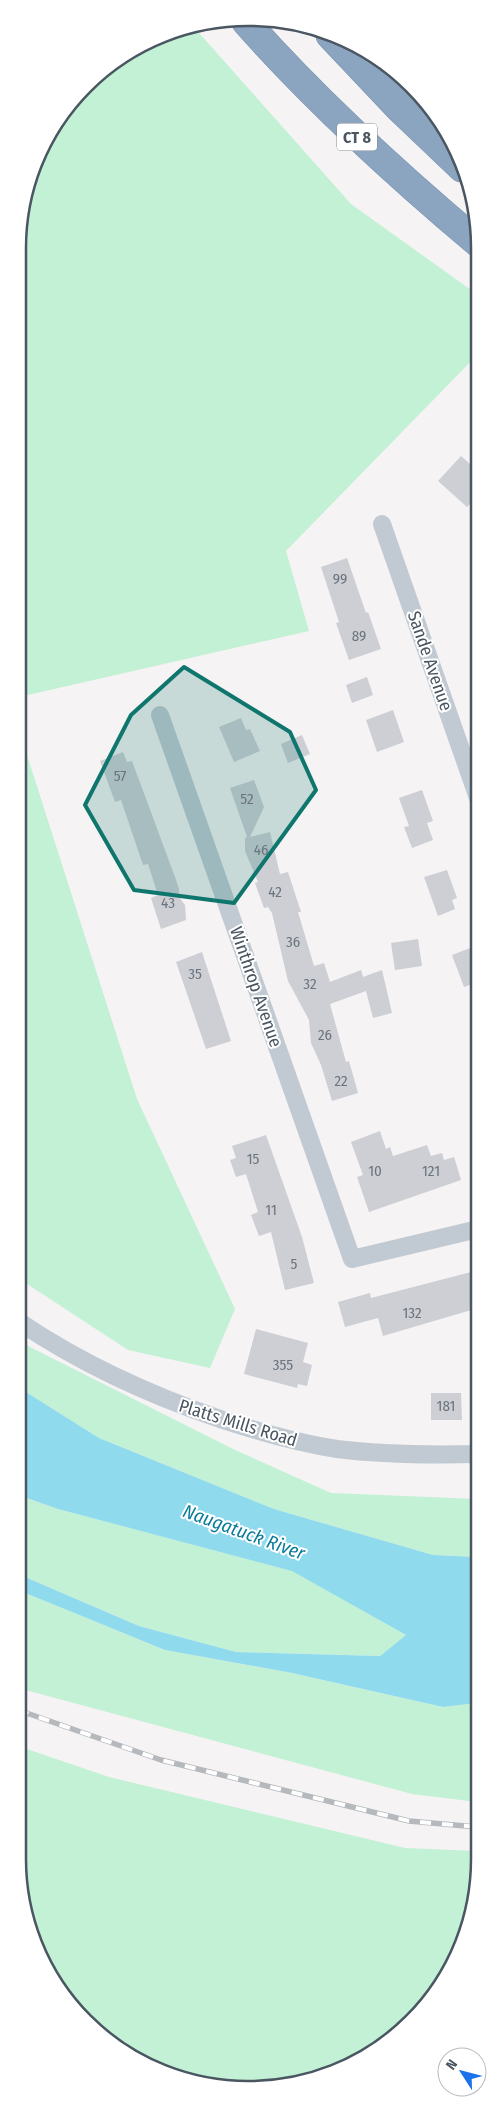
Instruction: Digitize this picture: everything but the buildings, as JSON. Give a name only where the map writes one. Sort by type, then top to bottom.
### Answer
[{"type":"highway","name":"CT 8","points":[[250,26],[364,144],[470,236]]},
{"type":"highway","points":[[340,46],[399,108],[452,158]]},
{"type":"street","name":"Sande Avenue","points":[[382,524],[471,778]]},
{"type":"street","name":"Winthrop Avenue","points":[[160,715],[352,1259],[471,1231]]},
{"type":"street","name":"Platts Mills Road","points":[[26,1326],[68,1352],[141,1390],[186,1408],[270,1434],[312,1445],[379,1453],[471,1454]]},
{"type":"highlighted area","points":[[184,667],[290,732],[316,790],[234,903],[134,890],[85,805],[131,715]]},
{"type":"green space","points":[[199,32],[351,204],[471,290],[471,361],[286,551],[309,631],[26,695],[26,248],[28,219],[34,191],[43,163],[56,137],[72,113],[91,91],[113,72],[137,56],[163,43]]},
{"type":"green space","points":[[26,752],[137,1099],[235,1309],[210,1368],[128,1350],[26,1283]]},
{"type":"green space","points":[[26,1344],[233,1449],[331,1493],[471,1499],[471,1557],[433,1555],[274,1509],[99,1438],[26,1392]]},
{"type":"green space","points":[[26,1498],[58,1509],[293,1571],[406,1635],[380,1656],[236,1652],[139,1626],[26,1577]]},
{"type":"green space","points":[[26,1593],[165,1650],[292,1673],[443,1707],[471,1704],[471,1801],[412,1794],[26,1690]]},
{"type":"green space","points":[[26,1749],[109,1777],[405,1848],[471,1851],[469,1888],[454,1944],[441,1970],[425,1994],[406,2016],[384,2035],[360,2051],[334,2064],[306,2073],[278,2079],[248,2081],[219,2079],[191,2073],[150,2058],[113,2035],[81,2005],[49,1957],[38,1930],[28,1888],[26,1858]]},
{"type":"water","name":"Naugatuck River","points":[[26,1392],[99,1438],[274,1509],[433,1555],[471,1557],[471,1704],[443,1707],[292,1673],[165,1650],[26,1593],[26,1577],[139,1626],[236,1652],[380,1656],[406,1635],[292,1571],[58,1509],[26,1498]]},
{"type":"railway","points":[[26,1713],[161,1760],[409,1821],[471,1826]]}]
